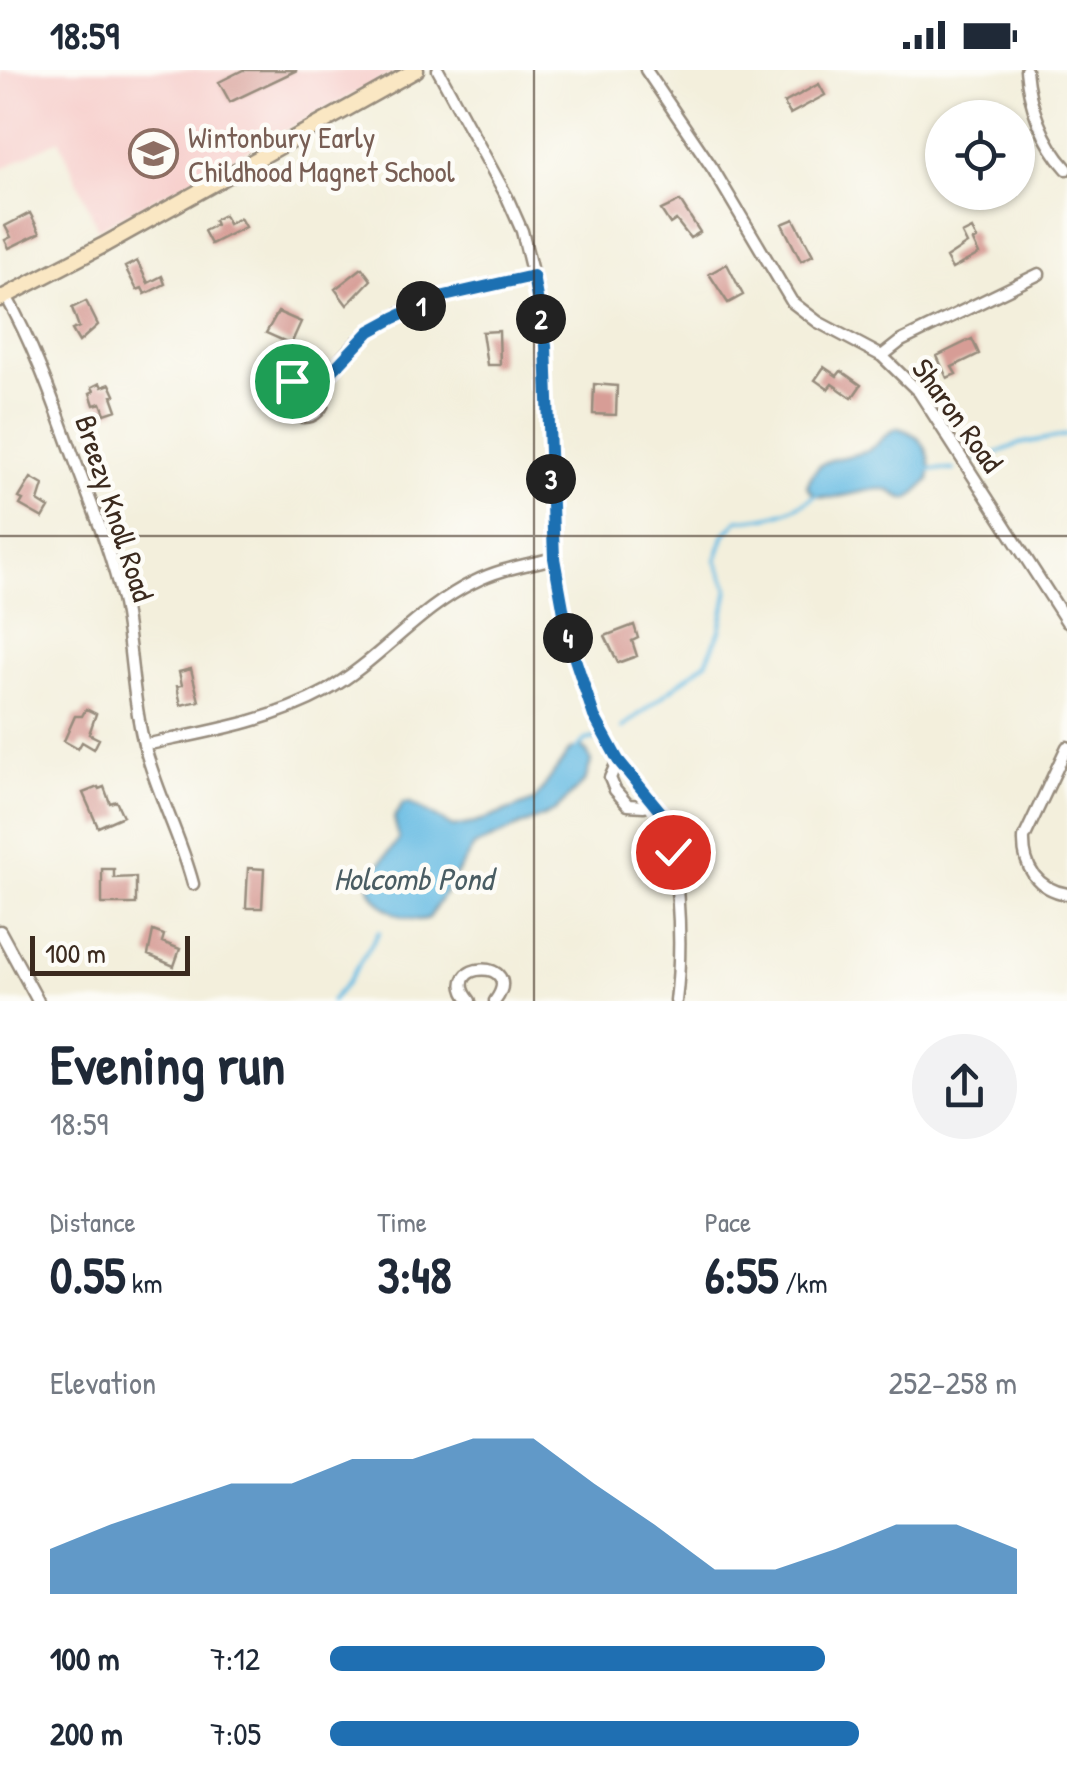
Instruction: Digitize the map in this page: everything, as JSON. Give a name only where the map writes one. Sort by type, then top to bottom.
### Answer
[{"type":"street","points":[[3,298],[416,70]]},
{"type":"street","points":[[438,70],[522,231],[546,346],[554,558],[569,641],[594,716],[618,760],[663,815],[673,852],[680,971],[676,1001]]},
{"type":"street","name":"Sharon Road","points":[[646,70],[713,169],[792,302],[818,322],[882,356],[918,392],[1067,622]]},
{"type":"street","points":[[1026,70],[1040,126],[1067,169]]},
{"type":"street","points":[[882,356],[901,341],[1039,274]]},
{"type":"street","points":[[320,384],[370,331],[394,318],[440,297],[533,276]]},
{"type":"street","name":"Breezy Knoll Road","points":[[3,298],[36,354],[110,554],[128,632],[144,744],[157,789],[183,845],[193,884]]},
{"type":"street","points":[[303,376],[320,384],[325,399],[317,413],[302,417],[288,409],[285,392],[292,381],[303,376]]},
{"type":"street","points":[[144,744],[222,729],[301,704],[331,688],[470,583],[554,558]]},
{"type":"street","points":[[1067,747],[1024,838],[1023,851],[1033,876],[1046,888],[1067,894]]},
{"type":"street","points":[[618,760],[610,778],[615,790],[628,804],[644,806],[653,801]]},
{"type":"street","points":[[0,930],[38,1001]]},
{"type":"street","points":[[470,1001],[464,982],[471,971],[484,968],[495,973],[501,983],[495,1001]]},
{"type":"shaded area","name":"Wintonbury Early Childhood Magnet School","points":[[0,70],[400,70],[98,229],[59,139],[0,170]]},
{"type":"water","points":[[898,428],[920,440],[930,462],[929,480],[909,499],[880,489],[820,497],[807,486],[819,466],[863,452]]},
{"type":"water","name":"Holcomb Pond","points":[[581,747],[591,762],[585,781],[555,811],[474,846],[429,918],[403,917],[378,901],[370,881],[399,839],[394,818],[403,803],[410,803],[453,827],[475,823],[534,801],[570,750]]},
{"type":"building","points":[[243,70],[297,70],[230,102],[219,82]]},
{"type":"building","points":[[819,84],[825,95],[790,114],[784,103]]},
{"type":"building","points":[[680,201],[700,232],[690,238],[676,220],[670,224],[661,210]]},
{"type":"building","points":[[30,213],[40,233],[9,248],[5,240],[11,237],[5,226]]},
{"type":"building","points":[[224,215],[228,224],[240,218],[245,227],[211,244],[204,231]]},
{"type":"building","points":[[794,219],[813,255],[801,261],[782,224]]},
{"type":"building","points":[[972,229],[979,254],[952,269],[946,258],[967,244],[962,234]]},
{"type":"building","points":[[137,261],[148,283],[162,276],[165,284],[145,294],[142,288],[137,290],[125,267]]},
{"type":"building","points":[[727,264],[743,295],[728,303],[709,274]]},
{"type":"building","points":[[362,268],[371,280],[347,305],[335,289]]},
{"type":"building","points":[[86,301],[98,325],[79,342],[72,330],[79,327],[72,308]]},
{"type":"building","points":[[278,312],[301,322],[291,344],[266,333]]},
{"type":"building","points":[[499,331],[500,365],[487,365],[482,332]]},
{"type":"building","points":[[972,339],[979,354],[952,367],[956,374],[947,378],[937,356]]},
{"type":"building","points":[[824,367],[837,376],[841,371],[861,385],[852,398],[832,384],[828,389],[815,380]]},
{"type":"building","points":[[100,383],[102,387],[110,384],[117,410],[105,414],[101,403],[94,405],[90,393]]},
{"type":"building","points":[[594,384],[617,386],[616,415],[593,414]]},
{"type":"building","points":[[31,478],[43,485],[38,501],[49,508],[43,518],[20,505],[23,500],[19,498]]},
{"type":"building","points":[[634,625],[638,638],[632,641],[637,656],[618,663],[605,636]]},
{"type":"building","points":[[191,669],[199,701],[181,705],[179,672]]},
{"type":"building","points":[[86,709],[96,714],[89,734],[99,739],[94,749],[82,742],[78,749],[64,741],[75,716],[82,716]]},
{"type":"building","points":[[104,787],[110,803],[116,801],[123,816],[98,827],[83,793]]},
{"type":"building","points":[[248,868],[264,869],[262,908],[246,908]]},
{"type":"building","points":[[102,869],[114,869],[114,878],[136,877],[136,904],[102,904]]},
{"type":"building","points":[[153,931],[164,935],[162,942],[180,949],[174,966],[148,955]]},
{"type":"waterway","points":[[977,461],[1019,444],[1067,435]]},
{"type":"waterway","points":[[929,469],[954,470]]},
{"type":"waterway","points":[[622,728],[706,662],[720,631],[728,589],[716,560],[725,534],[738,520],[781,513],[819,493]]},
{"type":"waterway","points":[[576,750],[585,740],[597,738]]},
{"type":"waterway","points":[[331,1001],[379,932]]},
{"type":"place","name":"Wintonbury Early Childhood Magnet School","points":[[153,154]]},
{"type":"route","points":[[292,381],[303,376],[320,384],[370,331],[440,297],[533,276],[546,346],[554,558],[569,641],[594,716],[618,760],[663,815],[673,852]]}]
